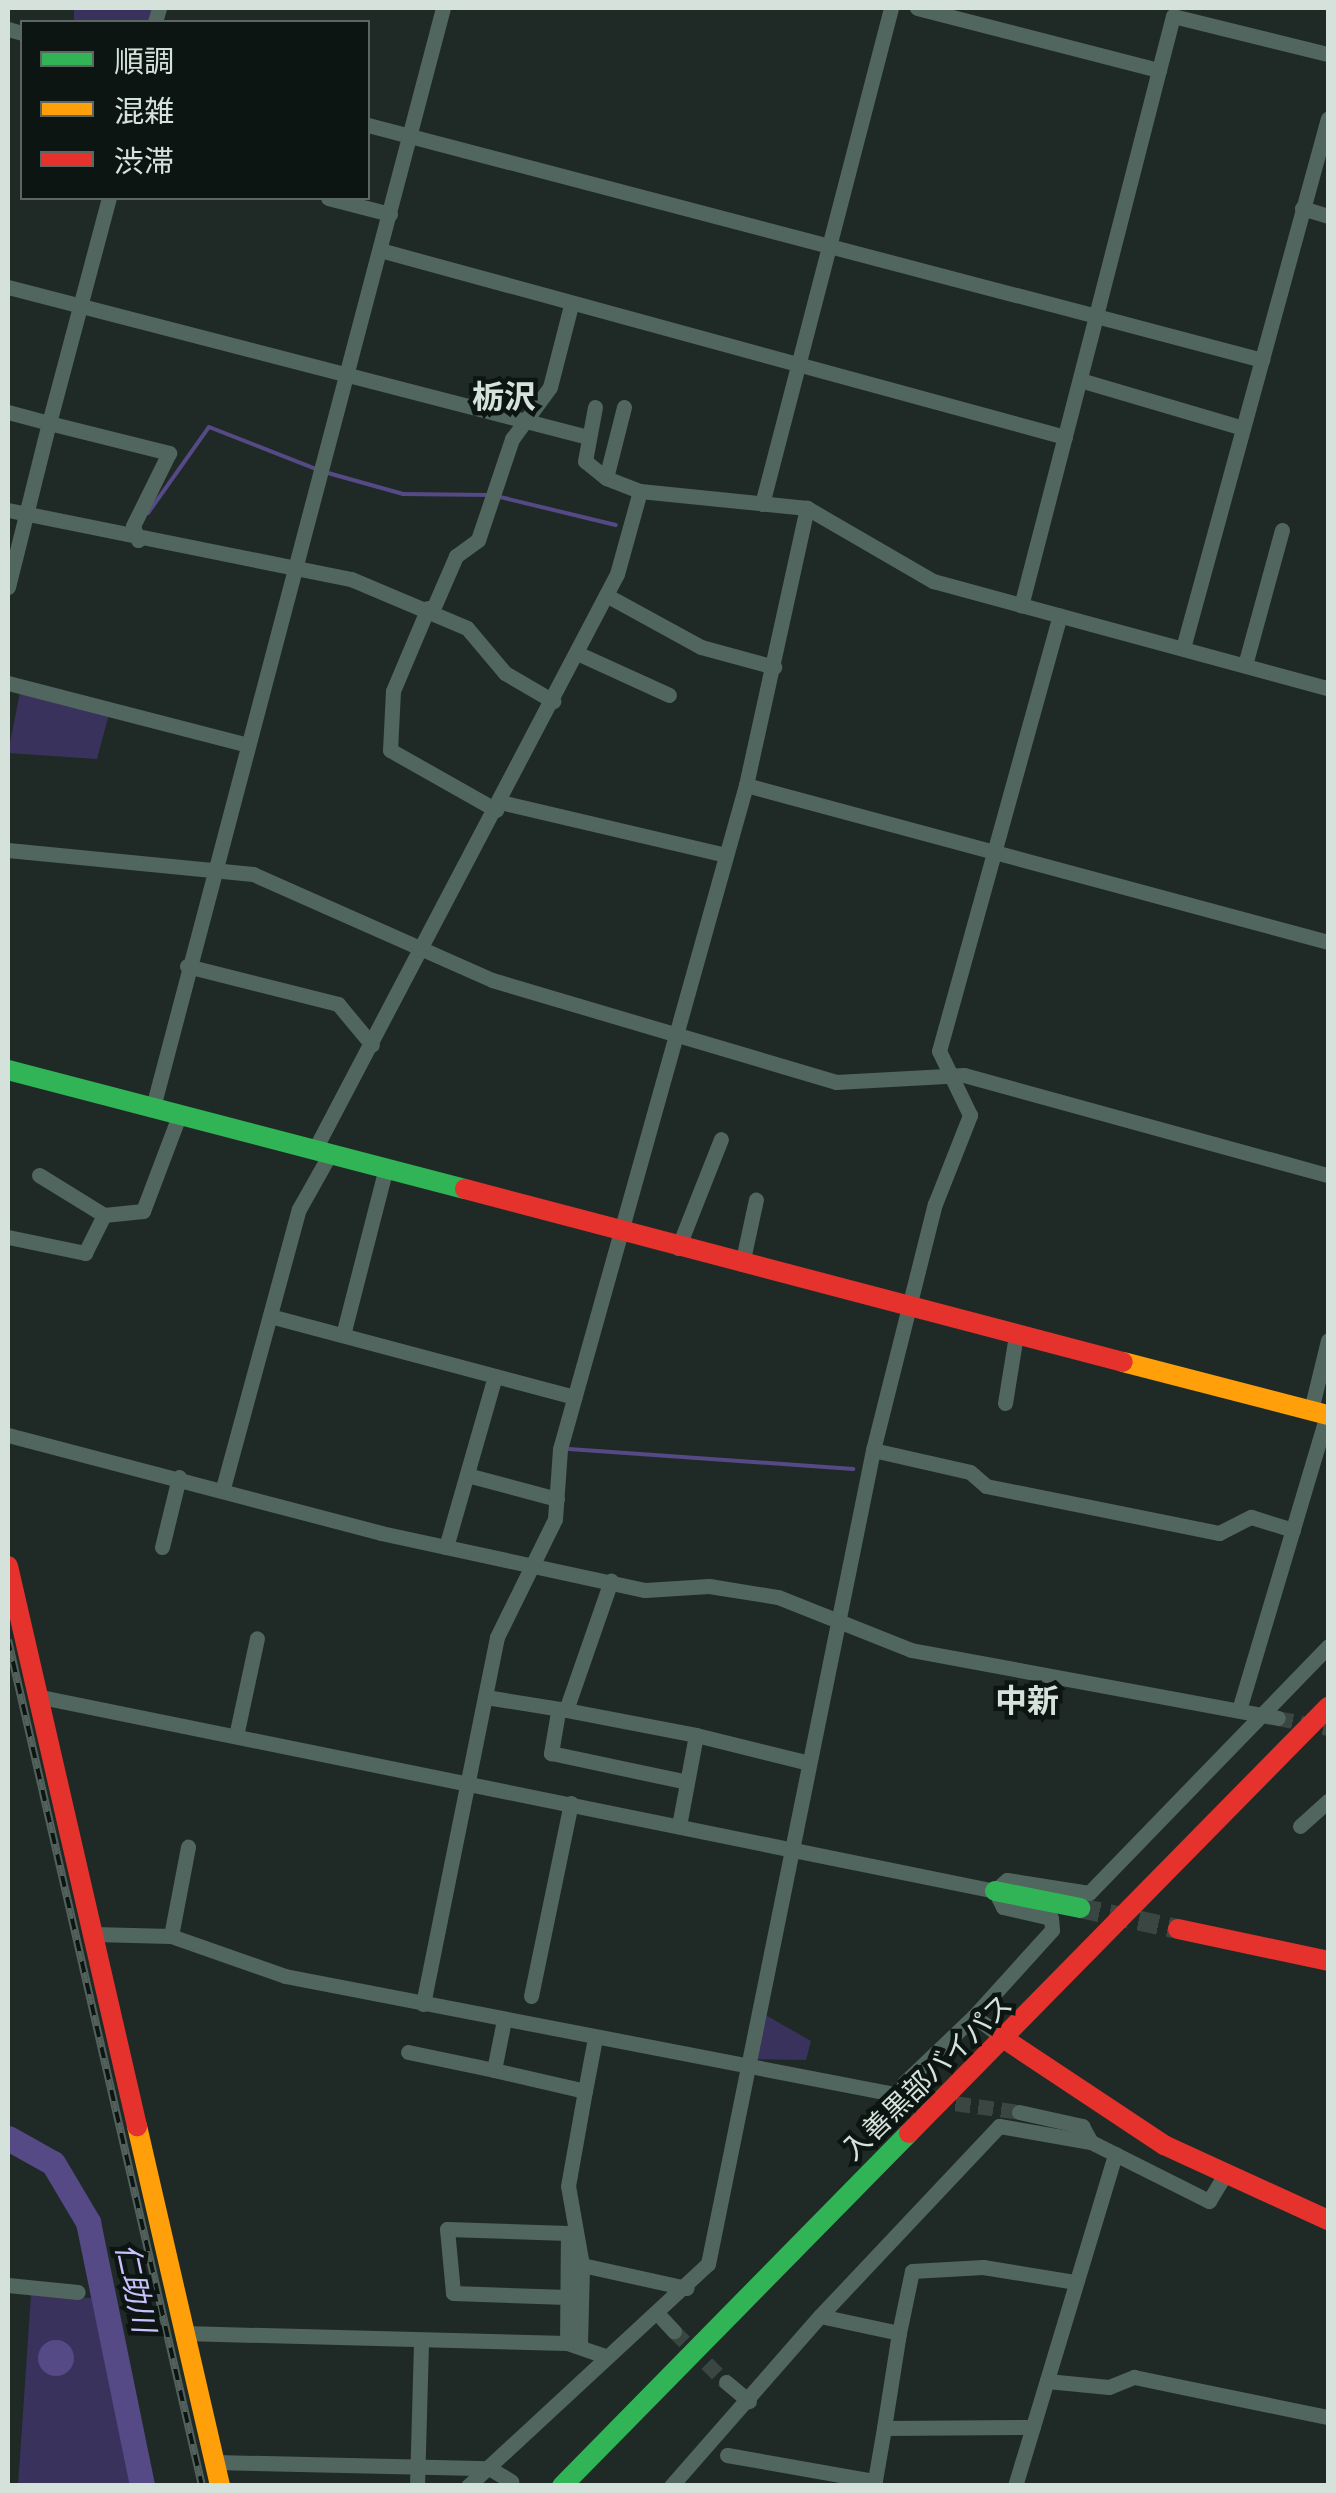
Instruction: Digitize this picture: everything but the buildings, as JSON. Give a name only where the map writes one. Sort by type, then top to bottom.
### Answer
[{"type":"main road","points":[[8,1070],[323,1150],[622,1234],[1322,1413]]},
{"type":"main road","points":[[8,1566],[220,2486]]},
{"type":"main road","name":"入善黒部バイパス","points":[[562,2486],[1006,2040],[1328,1707]]},
{"type":"main road","points":[[996,1891],[1080,1908]]},
{"type":"main road","points":[[1178,1928],[1328,1961]]},
{"type":"main road","points":[[1006,2040],[1224,2176],[1328,2220]]},
{"type":"street","points":[[153,1106],[212,865],[443,8]]},
{"type":"street","points":[[762,504],[891,8]]},
{"type":"street","points":[[917,8],[1159,70]]},
{"type":"street","points":[[1021,605],[1173,16],[1328,54]]},
{"type":"street","points":[[1182,648],[1328,118]]},
{"type":"street","points":[[370,127],[1262,360]]},
{"type":"street","points":[[8,587],[107,200]]},
{"type":"street","points":[[336,200],[390,214]]},
{"type":"street","points":[[1302,208],[1328,216]]},
{"type":"street","points":[[380,250],[1065,437]]},
{"type":"street","points":[[8,288],[588,437]]},
{"type":"street","points":[[571,305],[550,388],[524,421],[472,550],[456,556],[392,692],[390,750],[498,806],[726,855]]},
{"type":"street","points":[[1080,380],[1244,428]]},
{"type":"street","points":[[595,407],[586,461],[606,478],[640,492],[807,508],[933,581],[1328,688]]},
{"type":"street","points":[[606,478],[624,408]]},
{"type":"street","points":[[8,412],[169,453],[133,526],[138,540]]},
{"type":"street","points":[[223,1488],[299,1210],[323,1150],[372,1045],[606,595],[640,492]]},
{"type":"street","points":[[423,2004],[497,1637],[535,1566],[556,1499],[574,1397],[746,785],[807,508]]},
{"type":"street","points":[[8,510],[138,540],[294,564],[430,609],[553,702]]},
{"type":"street","points":[[1245,665],[1282,530]]},
{"type":"street","points":[[606,595],[701,647],[774,666]]},
{"type":"street","points":[[468,2486],[604,2356],[686,2288],[708,2264],[836,1621],[874,1450],[907,1308],[970,1116],[939,1051],[1060,614]]},
{"type":"street","points":[[577,653],[669,695]]},
{"type":"street","points":[[8,682],[247,746]]},
{"type":"street","points":[[746,785],[1328,942]]},
{"type":"street","points":[[8,850],[212,865],[425,948],[492,980],[680,1030],[850,1084],[946,1072],[1328,1176]]},
{"type":"street","points":[[187,966],[338,1004],[372,1045]]},
{"type":"street","points":[[38,1175],[104,1216],[143,1211],[180,1113]]},
{"type":"street","points":[[678,1248],[721,1138]]},
{"type":"street","points":[[343,1336],[386,1168]]},
{"type":"street","points":[[742,1264],[756,1199]]},
{"type":"street","points":[[8,1237],[85,1253],[104,1216]]},
{"type":"street","points":[[270,1316],[574,1397]]},
{"type":"street","points":[[1005,1403],[1016,1335]]},
{"type":"street","points":[[1239,1710],[1293,1530],[1322,1413],[1328,1340]]},
{"type":"street","points":[[446,1547],[495,1376]]},
{"type":"street","points":[[8,1435],[446,1547],[611,1581],[778,1598],[912,1650],[1270,1717]]},
{"type":"street","points":[[874,1450],[970,1472],[986,1486],[1219,1533],[1251,1517],[1293,1530]]},
{"type":"street","points":[[467,1475],[556,1499]]},
{"type":"street","points":[[162,1546],[179,1477]]},
{"type":"street","points":[[611,1581],[550,1754],[687,1782]]},
{"type":"street","points":[[236,1736],[257,1638]]},
{"type":"street","points":[[996,1891],[1007,1880],[1090,1894],[1270,1717],[1328,1646]]},
{"type":"street","points":[[36,1696],[996,1891]]},
{"type":"street","points":[[486,1696],[696,1735],[809,1763]]},
{"type":"street","points":[[680,1826],[696,1735]]},
{"type":"street","points":[[1300,1826],[1328,1801]]},
{"type":"street","points":[[531,1996],[572,1803]]},
{"type":"street","points":[[171,1936],[188,1847]]},
{"type":"street","points":[[93,1934],[171,1936],[286,1976],[746,2070],[907,2090],[1052,1930],[1051,1918],[1003,1907],[996,1891]]},
{"type":"street","points":[[974,2016],[1006,2040]]},
{"type":"street","points":[[494,2070],[504,2020]]},
{"type":"street","points":[[573,2343],[582,2265],[568,2186],[595,2038]]},
{"type":"street","points":[[408,2052],[585,2091]]},
{"type":"street","points":[[1020,2112],[1082,2126],[1091,2142]]},
{"type":"street","points":[[671,2486],[820,2316],[999,2126],[1091,2142],[1209,2201],[1224,2176]]},
{"type":"street","points":[[1016,2486],[1114,2154]]},
{"type":"street","points":[[567,2297],[453,2292],[446,2286],[447,2229],[562,2227],[573,2343]]},
{"type":"street","points":[[582,2265],[686,2288]]},
{"type":"street","points":[[727,2455],[874,2483],[912,2271],[983,2267],[1076,2282]]},
{"type":"street","points":[[8,2285],[78,2292]]},
{"type":"street","points":[[657,2313],[674,2331]]},
{"type":"street","points":[[820,2316],[899,2332]]},
{"type":"street","points":[[182,2333],[573,2343],[604,2356]]},
{"type":"street","points":[[417,2486],[421,2341]]},
{"type":"street","points":[[1046,2381],[1109,2387],[1134,2377],[1328,2417]]},
{"type":"street","points":[[726,2382],[749,2400]]},
{"type":"street","points":[[884,2428],[1033,2427]]},
{"type":"street","points":[[215,2462],[490,2468],[511,2481]]},
{"type":"shaded area","points":[[74,8],[153,8],[153,20],[74,20]]},
{"type":"shaded area","points":[[20,692],[109,714],[97,759],[8,753]]},
{"type":"shaded area","points":[[762,2013],[811,2041],[806,2060],[754,2059]]},
{"type":"shaded area","points":[[31,2295],[92,2298],[132,2485],[18,2486]]},
{"type":"shaded area","points":[[56,2340],[69,2345],[74,2358],[69,2371],[56,2376],[43,2371],[38,2358],[43,2345]]},
{"type":"waterway","points":[[148,513],[209,427],[319,470]]},
{"type":"waterway","points":[[328,473],[403,494],[490,495]]},
{"type":"waterway","points":[[500,497],[616,525]]},
{"type":"waterway","points":[[569,1449],[853,1469]]},
{"type":"waterway","name":"仁助川","points":[[8,2138],[53,2163],[88,2222],[142,2486]]},
{"type":"tunnel","points":[[1278,1718],[1328,1728]]},
{"type":"tunnel","points":[[1080,1908],[1178,1929]]},
{"type":"tunnel","points":[[910,2097],[1019,2112]]},
{"type":"tunnel","points":[[674,2331],[726,2382]]},
{"type":"railway","points":[[8,1640],[202,2486]]},
{"type":"traffic: fast","points":[[8,1070],[465,1189]]},
{"type":"traffic: fast","points":[[995,1891],[1080,1908]]},
{"type":"traffic: fast","points":[[562,2486],[909,2133]]},
{"type":"traffic: slow","points":[[1123,1362],[1328,1415]]},
{"type":"traffic: slow","points":[[137,2126],[220,2486]]},
{"type":"traffic: jam","points":[[465,1189],[1123,1362]]},
{"type":"traffic: jam","points":[[8,1566],[137,2126]]},
{"type":"traffic: jam","points":[[909,2133],[1328,1707]]},
{"type":"traffic: jam","points":[[1178,1929],[1328,1961]]},
{"type":"traffic: jam","points":[[1006,2040],[1164,2145],[1328,2220]]},
{"type":"district","name":"栃沢","points":[[504,397]]},
{"type":"district","name":"中新","points":[[1027,1701]]}]
